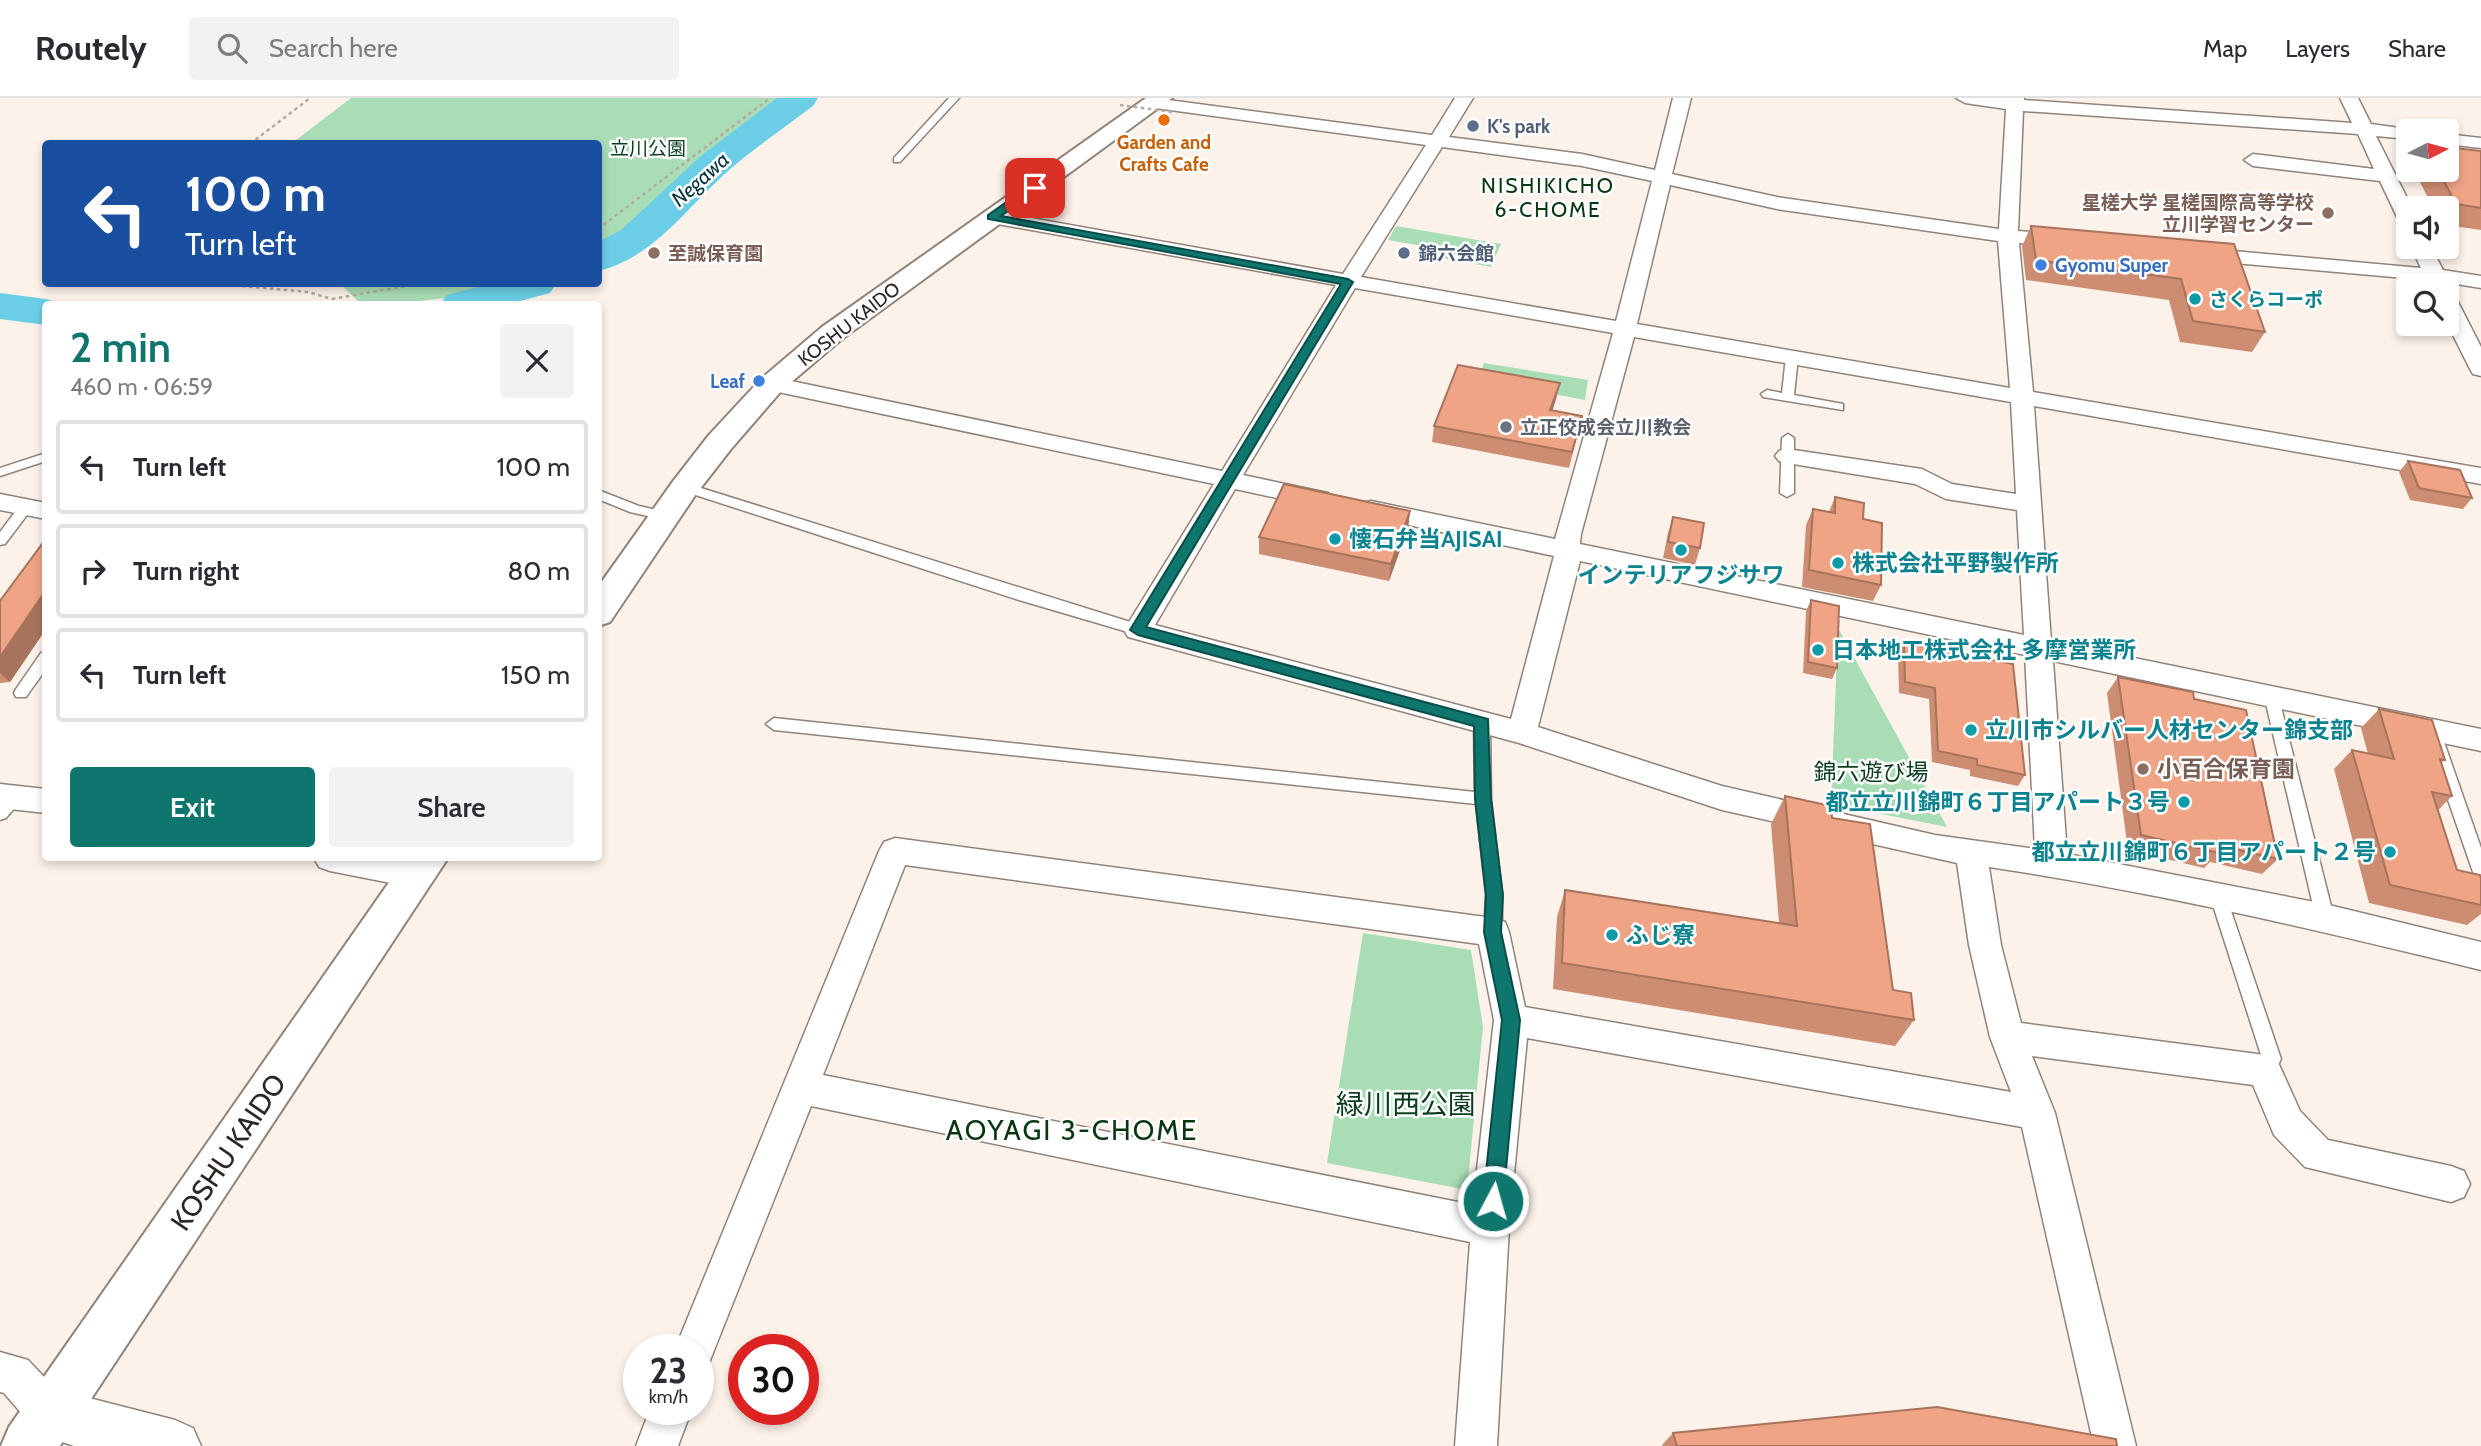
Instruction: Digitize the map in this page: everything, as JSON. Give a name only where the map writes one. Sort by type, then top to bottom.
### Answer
[{"type":"main road","name":"KOSHU KAIDO","points":[[602,608],[685,487],[720,442],[772,384],[832,333],[992,217],[1162,104]]},
{"type":"main road","name":"KOSHU KAIDO","points":[[39,1430],[422,866]]},
{"type":"street","points":[[1464,98],[1348,282],[1138,630],[1522,733],[1722,798],[1935,847],[2052,864],[2325,918],[2481,956]]},
{"type":"street","points":[[1522,733],[1567,564],[1568,534],[1625,329],[1682,98]]},
{"type":"street","points":[[1965,98],[2396,133]]},
{"type":"street","points":[[2349,98],[2397,196]]},
{"type":"street","points":[[2015,101],[2008,236],[2040,646],[2052,864]]},
{"type":"street","points":[[1162,104],[1582,160],[1777,203],[2008,236],[2091,244]]},
{"type":"street","points":[[2459,141],[2481,144]]},
{"type":"street","points":[[2253,160],[2387,176]]},
{"type":"street","points":[[992,217],[1348,282],[2481,476]]},
{"type":"street","points":[[2187,252],[2396,275]]},
{"type":"street","points":[[2459,281],[2481,282]]},
{"type":"street","points":[[2459,324],[2481,369]]},
{"type":"street","points":[[772,384],[2481,740]]},
{"type":"street","points":[[1788,447],[1922,477],[1946,491],[2030,504]]},
{"type":"street","points":[[0,502],[36,509]]},
{"type":"street","points":[[5,803],[42,801]]},
{"type":"street","points":[[701,1334],[895,851],[1493,932],[1511,1020],[1490,1227],[1476,1446]]},
{"type":"street","points":[[1971,852],[1985,946],[2007,1038],[2037,1114],[2115,1446]]},
{"type":"street","points":[[364,861],[422,866]]},
{"type":"street","points":[[1511,1020],[2037,1114]]},
{"type":"street","points":[[2007,1038],[2265,1071],[2287,1123],[2318,1155],[2451,1184]]},
{"type":"street","points":[[799,1087],[1490,1227]]},
{"type":"street","points":[[0,1372],[14,1374],[39,1430],[175,1446]]},
{"type":"street","points":[[657,1446],[665,1425]]},
{"type":"lane","points":[[897,160],[954,98]]},
{"type":"lane","points":[[1788,398],[1792,357]]},
{"type":"lane","points":[[1767,394],[1839,407]]},
{"type":"lane","points":[[1787,493],[1788,447]]},
{"type":"lane","points":[[0,472],[42,458]]},
{"type":"lane","points":[[685,487],[868,544],[1033,600],[1138,630]]},
{"type":"lane","points":[[602,496],[635,509],[665,516]]},
{"type":"lane","points":[[0,541],[36,509]]},
{"type":"lane","points":[[21,693],[42,663]]},
{"type":"lane","points":[[2271,695],[2325,918]]},
{"type":"lane","points":[[1482,723],[1483,799],[1494,895],[1493,932]]},
{"type":"lane","points":[[774,724],[1483,799]]},
{"type":"lane","points":[[2431,730],[2481,872]]},
{"type":"lane","points":[[2219,899],[2272,1059],[2265,1071]]},
{"type":"path","points":[[255,140],[310,98]]},
{"type":"path","points":[[602,226],[770,98]]},
{"type":"path","points":[[1120,105],[1162,104]]},
{"type":"path","points":[[254,287],[308,292],[330,301]]},
{"type":"path","points":[[337,301],[403,287]]},
{"type":"green space","name":"立川公園","points":[[351,98],[786,98],[715,154],[628,233],[602,248],[602,140],[296,140]]},
{"type":"green space","points":[[1396,226],[1501,244],[1491,267],[1431,256],[1434,248],[1388,240]]},
{"type":"green space","points":[[343,287],[503,287],[419,301],[358,301]]},
{"type":"green space","points":[[1484,363],[1588,380],[1585,400],[1478,380]]},
{"type":"green space","name":"錦六遊び場","points":[[1838,628],[1947,827],[1831,804]]},
{"type":"green space","name":"緑川西公園","points":[[1363,933],[1471,950],[1483,1027],[1467,1190],[1327,1163]]},
{"type":"building","points":[[2459,148],[2481,151],[2481,208],[2459,204],[2459,196],[2452,196],[2444,182],[2459,182]]},
{"type":"building","points":[[2031,226],[2234,244],[2265,332],[2193,321],[2181,279],[2036,260]]},
{"type":"building","points":[[1458,365],[1560,383],[1550,410],[1582,416],[1572,452],[1434,426]]},
{"type":"building","points":[[2408,461],[2460,470],[2472,498],[2419,488]]},
{"type":"building","name":"懐石弁当AJISAI","points":[[1284,484],[1410,511],[1391,564],[1259,537]]},
{"type":"building","name":"株式会社平野製作所","points":[[1835,497],[1864,503],[1863,519],[1882,523],[1881,585],[1809,570],[1813,509],[1835,513]]},
{"type":"building","points":[[1673,517],[1704,523],[1700,548],[1668,542]]},
{"type":"building","points":[[42,544],[42,596],[0,657],[0,601]]},
{"type":"building","points":[[1811,600],[1839,606],[1837,668],[1808,662]]},
{"type":"building","name":"立川市シルバー人材センター錦支部","points":[[1904,643],[2013,664],[2025,775],[1977,765],[1977,759],[1938,751],[1935,688],[1905,682]]},
{"type":"building","name":"都立立川錦町６丁目アパート３号","points":[[2118,677],[2193,692],[2194,699],[2246,710],[2278,859],[2221,846],[2219,853],[2141,835]]},
{"type":"building","points":[[2379,709],[2432,720],[2445,760],[2440,759],[2452,796],[2432,792],[2457,870],[2480,875],[2481,905],[2390,885],[2352,750],[2394,759]]},
{"type":"building","name":"ふじ寮","points":[[1785,796],[1831,806],[1832,818],[1870,824],[1893,990],[1911,993],[1914,1020],[1562,963],[1565,890],[1797,926]]},
{"type":"building","points":[[1937,1407],[2116,1439],[2117,1446],[1677,1446],[1673,1433]]},
{"type":"waterway","name":"Negawa","points":[[602,257],[635,239],[715,163],[800,98]]},
{"type":"waterway","name":"Negawa","points":[[473,301],[524,287]]},
{"type":"waterway","name":"Negawa","points":[[0,306],[42,311]]},
{"type":"place","name":"Garden and Crafts Cafe","points":[[1164,120]]},
{"type":"place","name":"K's park","points":[[1473,126]]},
{"type":"place","name":"星槎大学 星槎国際高等学校 立川学習センター","points":[[2328,213]]},
{"type":"place","name":"至誠保育園","points":[[654,253]]},
{"type":"place","name":"錦六会館","points":[[1404,253]]},
{"type":"place","name":"Gyomu Super","points":[[2041,265]]},
{"type":"place","name":"さくらコーポ","points":[[2195,299]]},
{"type":"place","name":"Leaf","points":[[759,381]]},
{"type":"place","name":"立正佼成会立川教会","points":[[1506,427]]},
{"type":"place","name":"懐石弁当AJISAI","points":[[1335,539]]},
{"type":"place","name":"インテリアフジサワ","points":[[1681,550]]},
{"type":"place","name":"株式会社平野製作所","points":[[1838,563]]},
{"type":"place","name":"日本地工株式会社 多摩営業所","points":[[1818,650]]},
{"type":"place","name":"立川市シルバー人材センター錦支部","points":[[1971,730]]},
{"type":"place","name":"小百合保育園","points":[[2143,769]]},
{"type":"place","name":"都立立川錦町６丁目アパート３号","points":[[2184,802]]},
{"type":"place","name":"都立立川錦町６丁目アパート２号","points":[[2390,852]]},
{"type":"place","name":"ふじ寮","points":[[1612,935]]},
{"type":"district","name":"NISHIKICHO 6-CHOME","points":[[1548,197]]},
{"type":"district","name":"AOYAGI 3-CHOME","points":[[1072,1130]]},
{"type":"route","points":[[1035,188],[992,217],[1348,282],[1138,630],[1482,723],[1483,799],[1494,895],[1493,932],[1511,1020],[1493,1201]]}]
